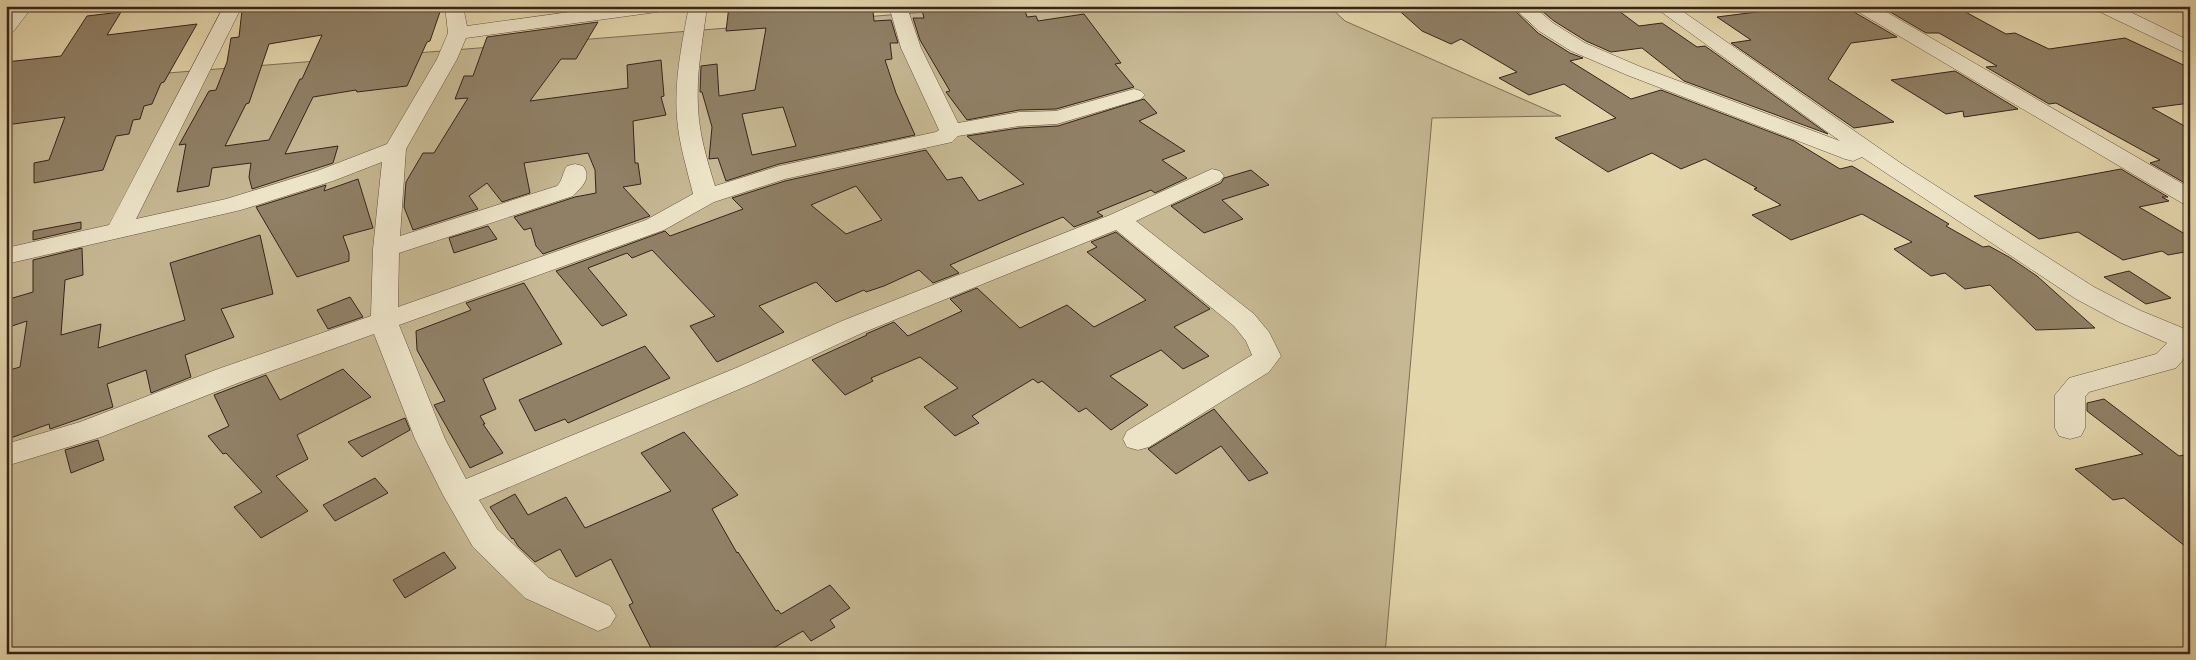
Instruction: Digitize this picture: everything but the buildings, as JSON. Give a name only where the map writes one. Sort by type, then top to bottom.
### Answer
[{"type":"street","points":[[6,28],[24,6]]},
{"type":"street","points":[[118,231],[233,6]]},
{"type":"street","points":[[454,6],[458,33],[433,85],[395,149],[386,249],[384,322],[392,347],[430,439],[459,495],[485,538],[538,588],[598,616]]},
{"type":"street","points":[[458,33],[657,6]]},
{"type":"street","points":[[698,6],[688,83],[687,107],[690,132],[706,197]]},
{"type":"street","points":[[895,6],[900,13],[911,48],[951,131]]},
{"type":"street","points":[[1521,6],[1546,27],[1578,47],[1634,71],[1894,169]]},
{"type":"street","points":[[1662,6],[1894,169],[2085,293],[2129,316],[2188,340],[2166,361],[2079,385],[2070,395],[2070,428]]},
{"type":"street","points":[[1862,6],[2190,198]]},
{"type":"street","points":[[2103,6],[2189,48]]},
{"type":"street","points":[[6,455],[50,443],[167,402],[228,376],[655,225],[706,197],[779,173],[904,147],[944,137],[951,131],[1019,119],[1057,118],[1134,95]]},
{"type":"street","points":[[6,256],[274,193],[395,149]]},
{"type":"street","points":[[386,249],[565,191],[574,182],[575,171]]},
{"type":"street","points":[[459,495],[746,375],[852,327],[1119,220],[1212,176]]},
{"type":"street","points":[[1119,220],[1244,320],[1259,338],[1267,356],[1259,365],[1138,439]]},
{"type":"shaded area","points":[[1001,6],[1329,6],[1345,21],[1561,116],[1432,118],[1385,654],[6,654],[6,86]]}]
